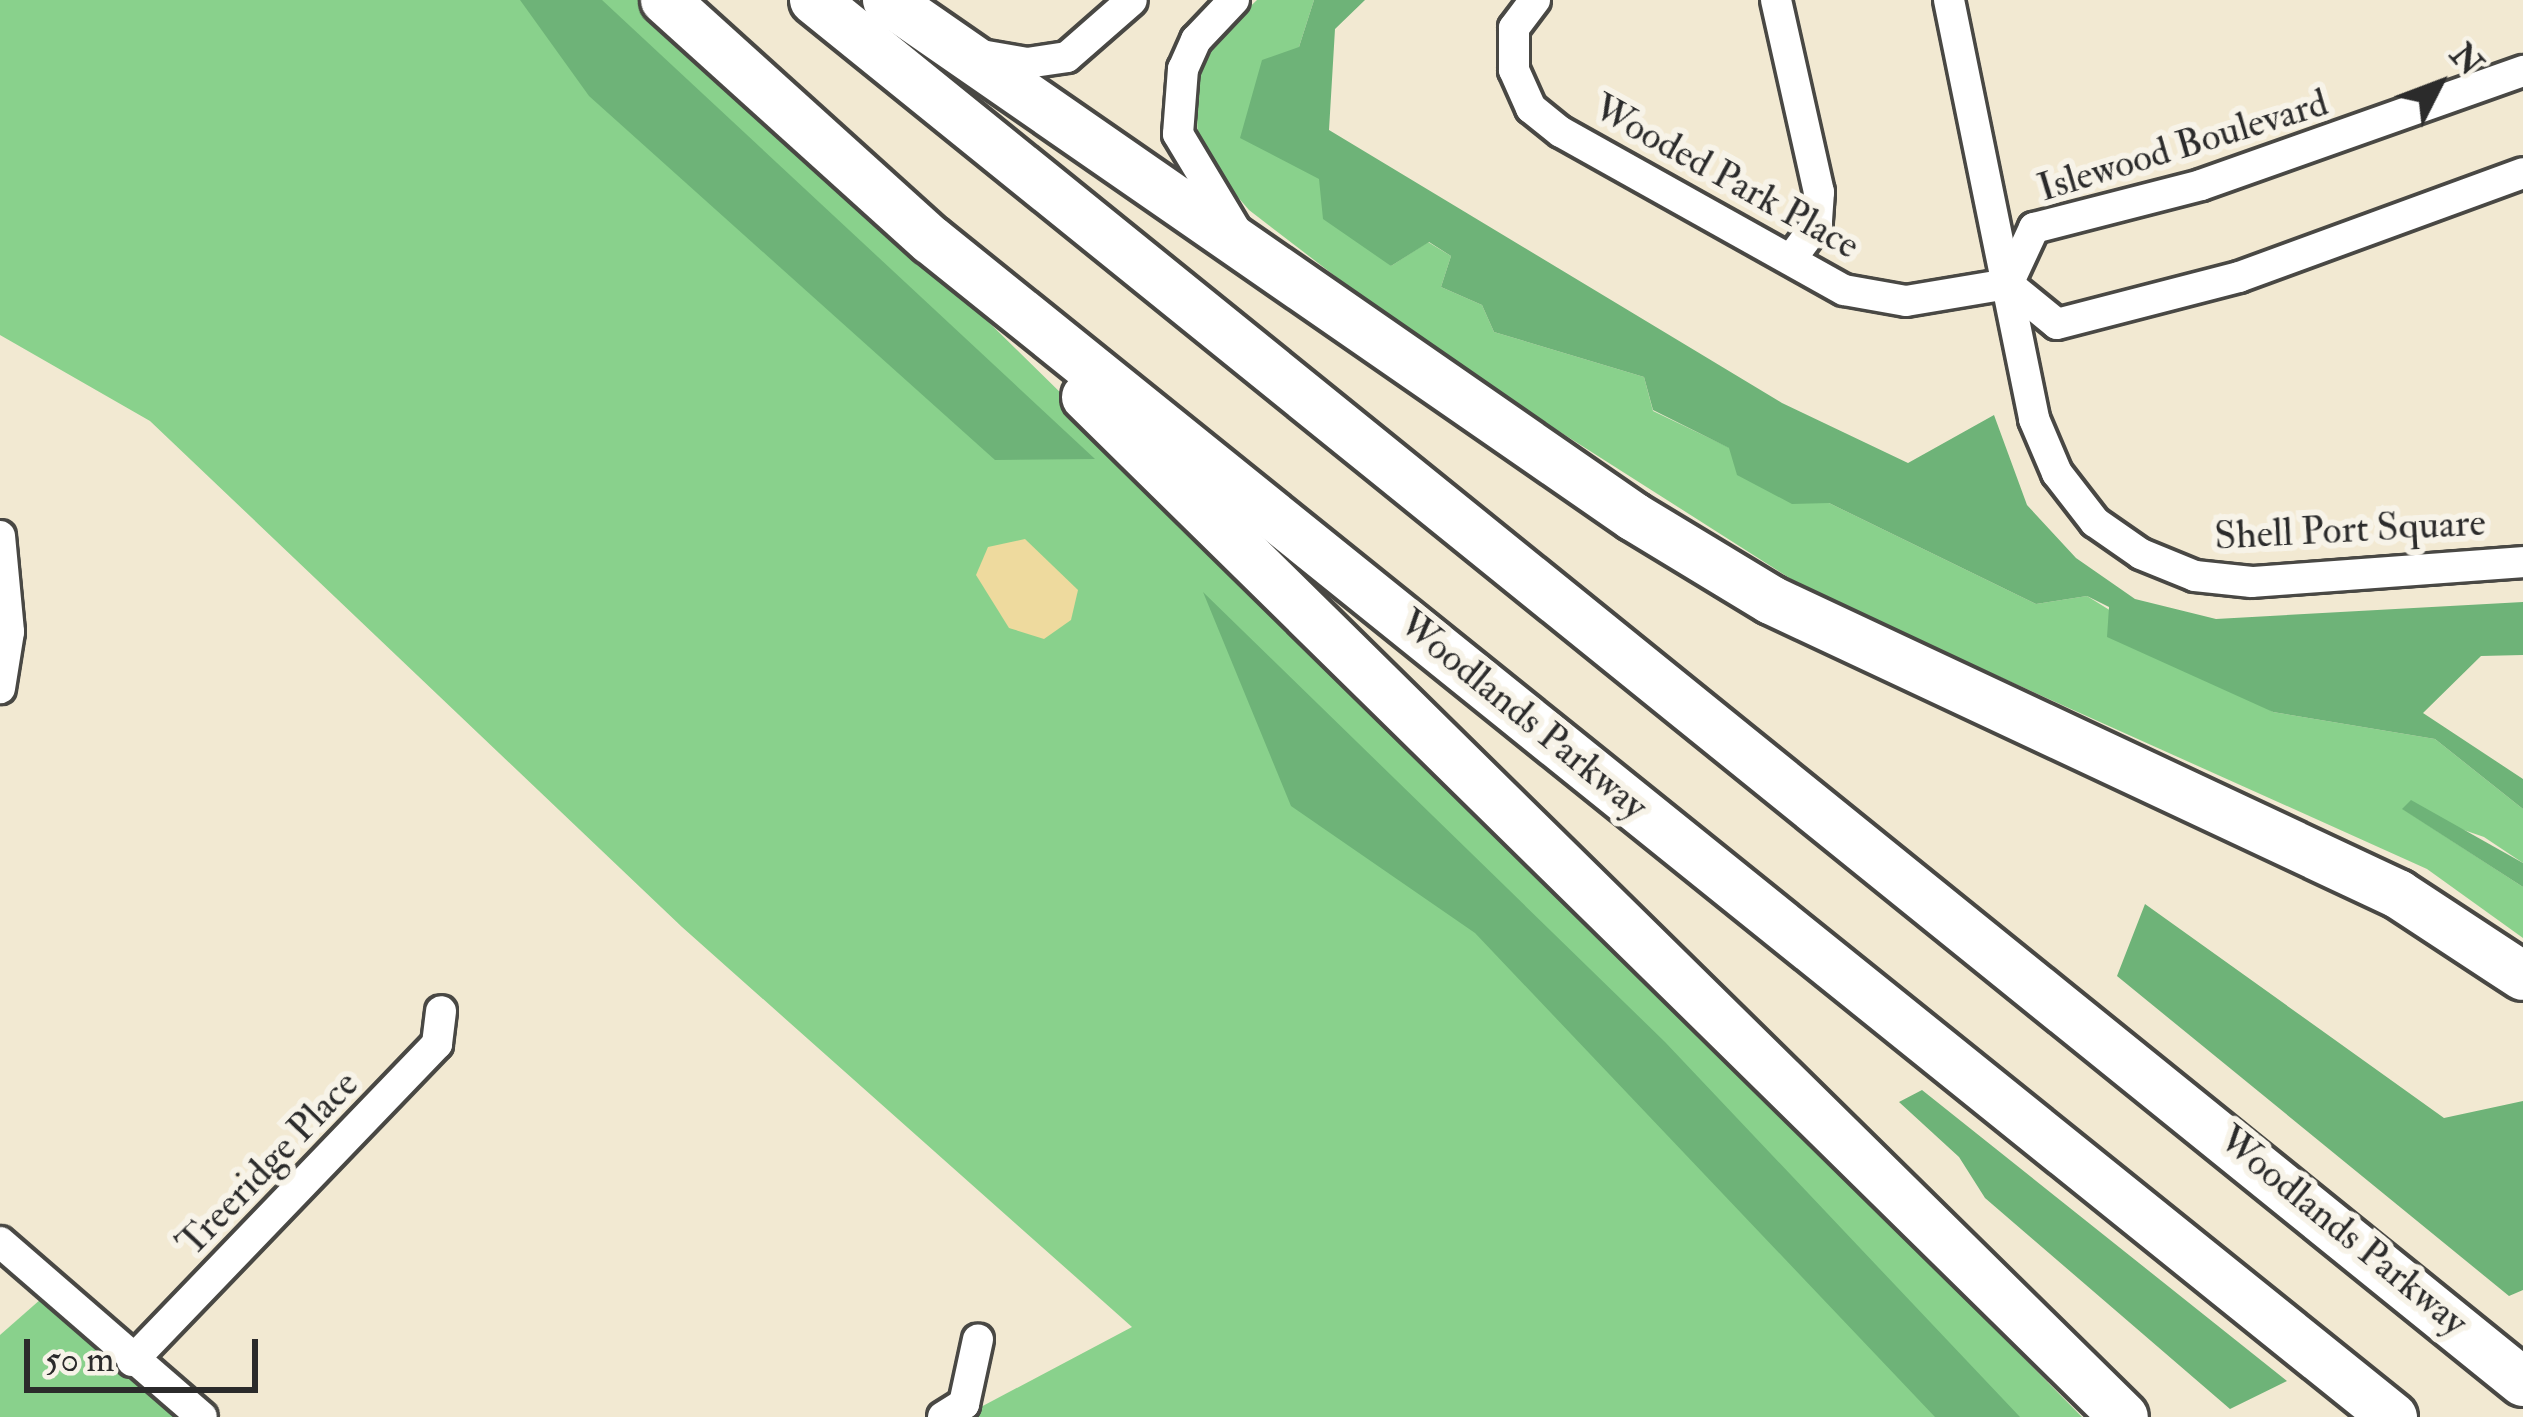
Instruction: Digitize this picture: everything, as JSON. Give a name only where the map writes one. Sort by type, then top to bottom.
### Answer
[{"type":"main road","name":"Woodlands Parkway","points":[[665,0],[931,240],[2338,1368],[2393,1417]]},
{"type":"main road","name":"Woodlands Parkway","points":[[814,0],[2456,1322],[2523,1382]]},
{"type":"main road","points":[[887,0],[951,49],[1249,248],[1634,517],[1772,600],[2377,884],[2523,976]]},
{"type":"main road","points":[[931,240],[1216,530],[2124,1417]]},
{"type":"main road","points":[[2061,1353],[2105,1417]]},
{"type":"street","points":[[951,49],[1027,63],[1067,57],[1132,0]]},
{"type":"street","points":[[1234,0],[1196,40],[1184,68],[1178,134],[1249,248]]},
{"type":"street","name":"Wooded Park Place","points":[[1535,0],[1514,28],[1514,70],[1531,108],[1844,290],[1906,301],[2008,284]]},
{"type":"street","points":[[1776,0],[1819,192],[1817,224],[1791,260]]},
{"type":"street","name":"Shell Port Square","points":[[1949,0],[2034,419],[2057,473],[2095,522],[2141,554],[2195,576],[2252,582],[2311,572],[2523,562]]},
{"type":"street","name":"Islewood Boulevard","points":[[2008,284],[2034,228],[2201,185],[2523,71]]},
{"type":"street","points":[[2008,284],[2057,324],[2239,278],[2523,173]]},
{"type":"street","points":[[0,536],[9,632],[0,688]]},
{"type":"street","name":"Treeridge Place","points":[[132,1361],[437,1044],[441,1011]]},
{"type":"street","points":[[0,1242],[202,1417]]},
{"type":"street","points":[[944,1417],[964,1404],[978,1339]]},
{"type":"green space","points":[[0,0],[643,0],[809,146],[1445,770],[2082,1417],[962,1417],[1132,1327],[682,927],[150,421],[0,335]]},
{"type":"green space","points":[[520,0],[602,0],[1095,459],[995,460],[589,96]]},
{"type":"green space","points":[[1257,0],[1314,0],[1299,47],[1320,179],[1391,266],[1428,242],[1451,256],[1441,287],[1482,305],[1494,332],[1644,377],[1653,411],[1730,448],[1792,503],[1829,503],[2036,604],[2087,596],[2273,712],[2435,739],[2523,809],[2523,863],[2484,837],[2403,809],[2523,887],[2523,938],[2427,869],[1813,593],[1430,349],[1249,210],[1198,151],[1196,79],[1210,45]]},
{"type":"green space","points":[[1314,0],[1365,0],[1335,29],[1329,130],[1782,403],[1908,463],[1994,415],[2027,505],[2076,558],[2135,599],[2216,619],[2523,602],[2523,655],[2481,656],[2423,713],[2523,779],[2523,809],[2435,739],[2273,712],[2107,637],[2109,607],[2087,596],[2036,604],[1829,503],[1792,504],[1737,475],[1729,448],[1653,410],[1644,377],[1494,332],[1482,305],[1441,287],[1451,256],[1429,242],[1391,266],[1323,219],[1319,179],[1240,138],[1262,60],[1299,47]]},
{"type":"green space","points":[[1203,592],[1665,1042],[2020,1417],[1935,1417],[1475,933],[1291,806]]},
{"type":"green space","points":[[2411,800],[2523,863],[2523,887],[2402,809]]},
{"type":"green space","points":[[2145,904],[2444,1118],[2523,1101],[2523,1290],[2509,1296],[2117,976]]},
{"type":"green space","points":[[1922,1090],[2287,1381],[2230,1409],[1985,1198],[1959,1157],[1899,1102]]},
{"type":"green space","points":[[41,1299],[182,1417],[0,1417],[0,1335]]},
{"type":"sand","points":[[1025,539],[1078,590],[1071,620],[1044,639],[1009,628],[976,575],[988,547]]}]
